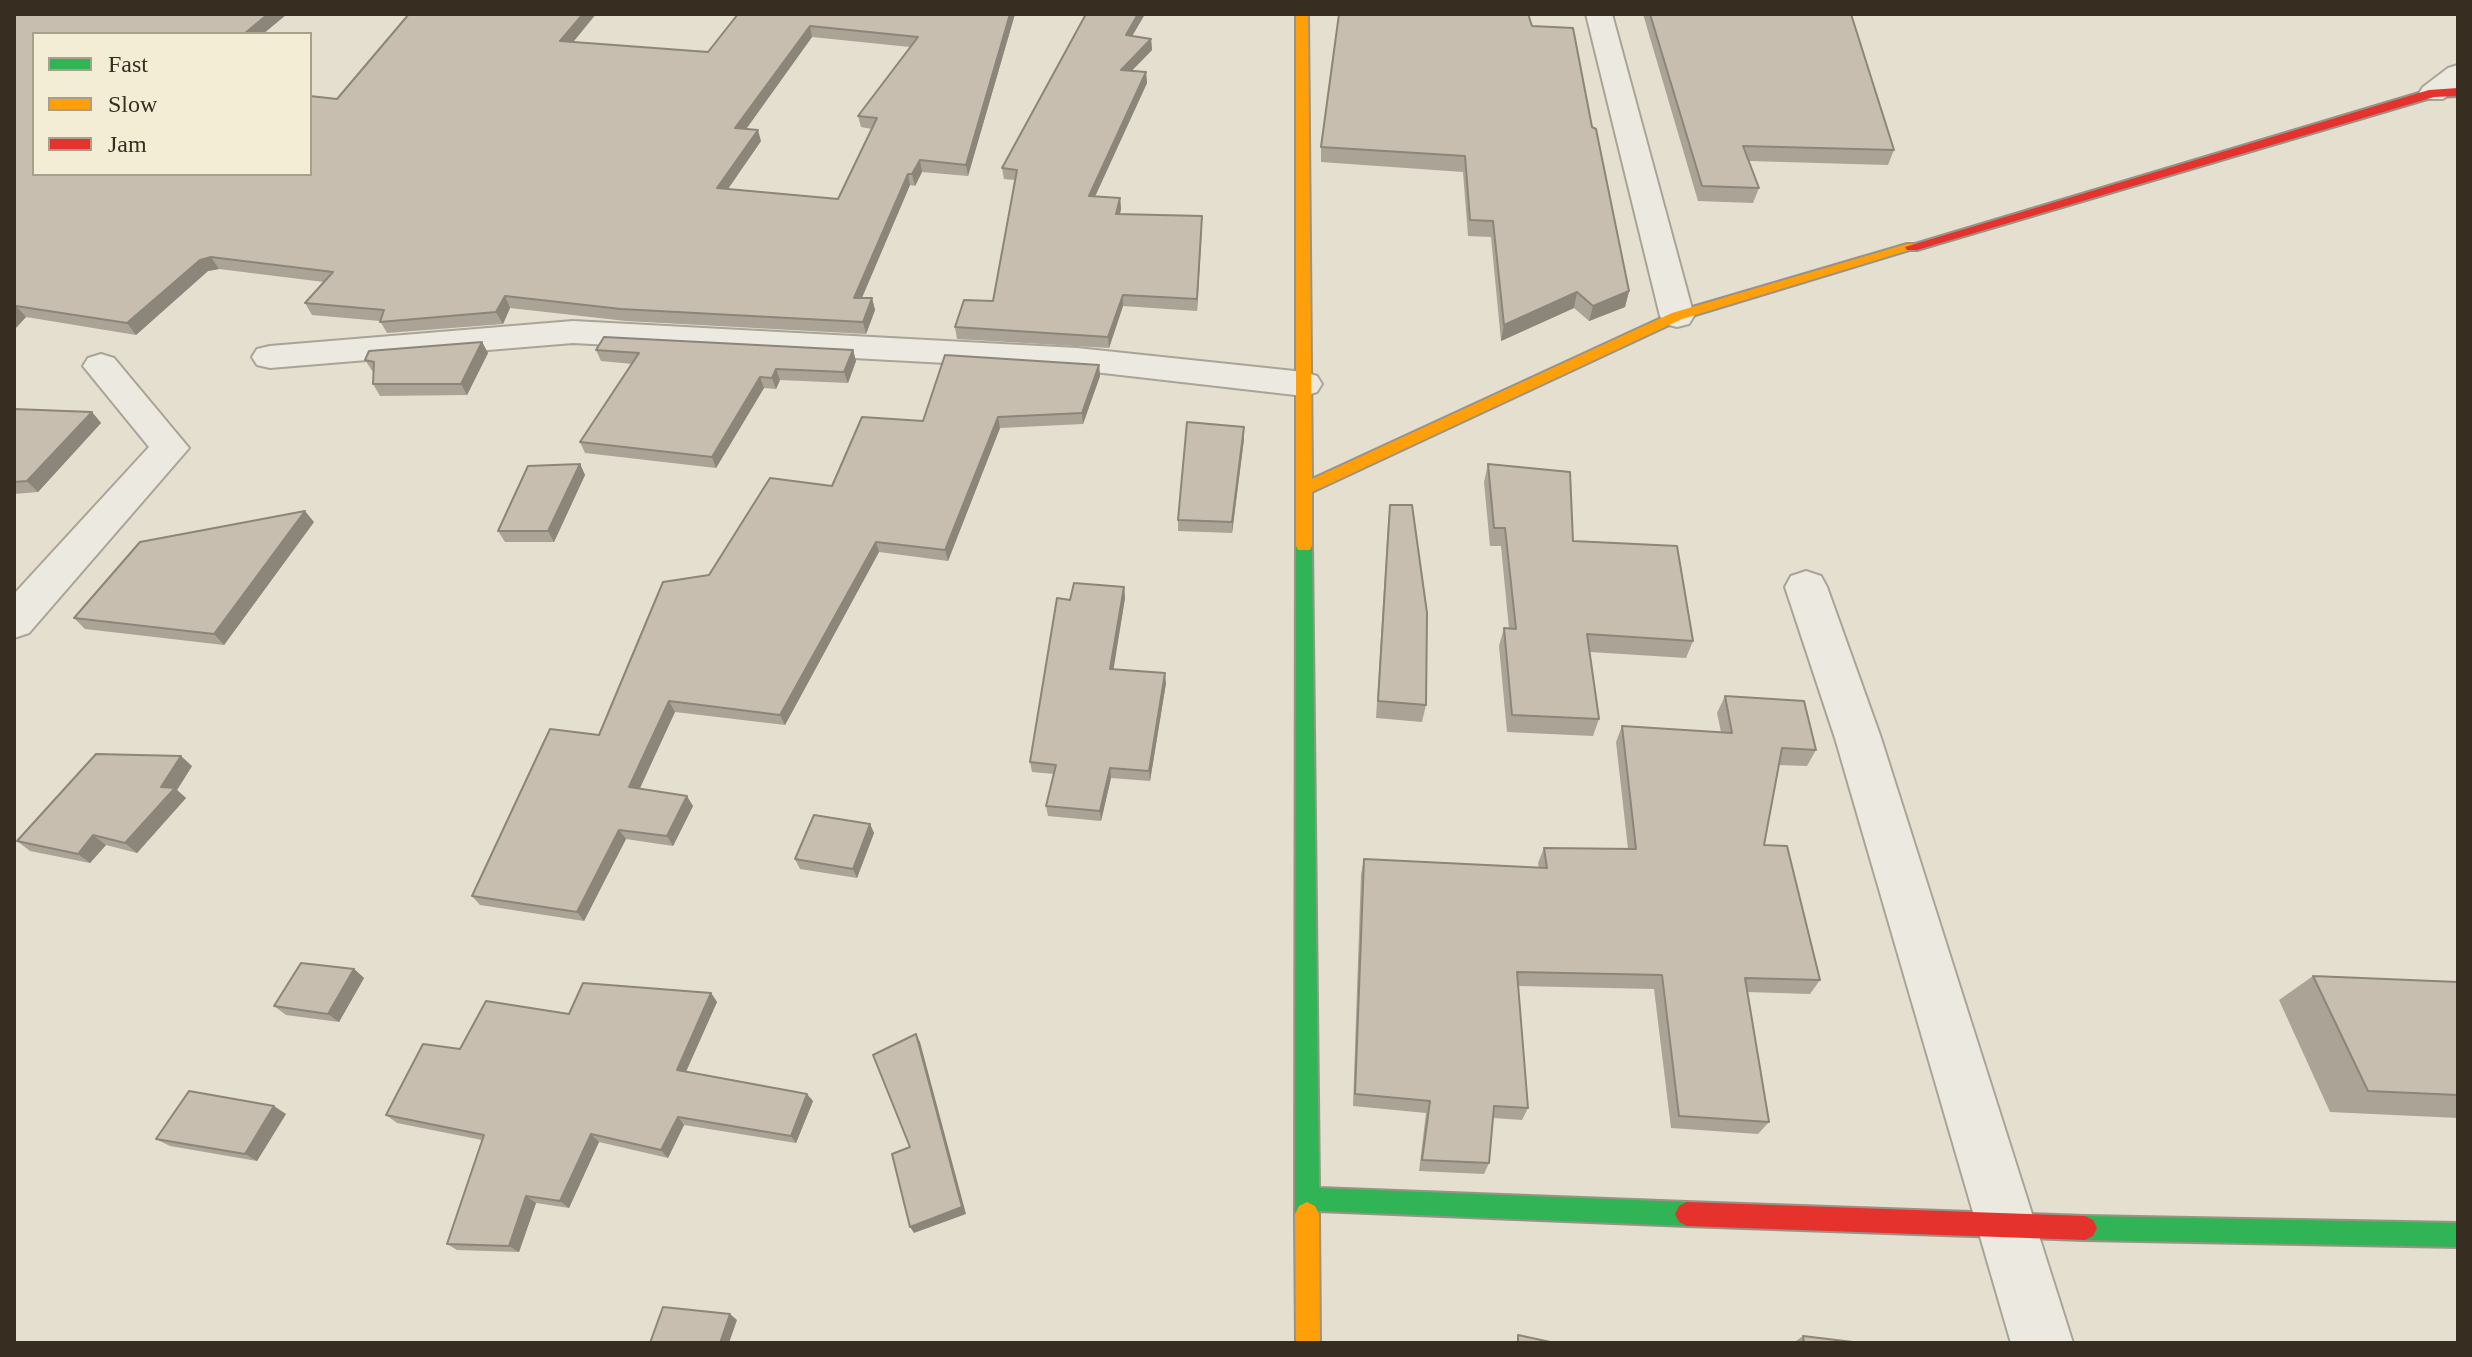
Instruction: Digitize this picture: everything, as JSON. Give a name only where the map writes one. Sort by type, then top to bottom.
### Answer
[{"type":"street","points":[[1302,14],[1308,1343]]},
{"type":"street","points":[[1599,14],[1677,316]]},
{"type":"street","points":[[1305,489],[1677,316],[2445,93],[2458,74]]},
{"type":"street","points":[[270,357],[573,332],[1077,359],[1304,384]]},
{"type":"street","points":[[14,622],[170,448],[101,366]]},
{"type":"street","points":[[1806,587],[1858,738],[2004,1227],[2042,1343]]},
{"type":"street","points":[[1308,1199],[2004,1227],[2458,1235]]},
{"type":"building","points":[[14,14],[268,14],[246,32],[32,32],[32,176],[312,176],[312,96],[337,99],[409,14],[583,14],[560,41],[708,52],[738,14],[1010,14],[966,165],[920,160],[912,174],[908,174],[854,298],[872,298],[863,322],[621,309],[505,296],[496,312],[380,322],[384,310],[305,303],[333,272],[211,257],[200,260],[127,323],[16,306]],"holes":[[[810,26],[918,37],[858,116],[877,118],[838,199],[717,188],[758,130],[735,128]]]},
{"type":"building","points":[[1086,14],[1138,14],[1126,35],[1151,39],[1121,70],[1146,72],[1089,196],[1120,198],[1116,214],[1202,216],[1197,299],[1123,295],[1108,337],[955,327],[964,300],[993,301],[1017,170],[1002,168]]},
{"type":"building","points":[[1339,14],[1528,14],[1532,26],[1573,28],[1629,291],[1593,306],[1577,292],[1504,325],[1493,221],[1470,220],[1465,156],[1321,147]]},
{"type":"building","points":[[1650,14],[1851,14],[1894,150],[1743,146],[1759,188],[1702,186]]},
{"type":"building","points":[[604,337],[853,350],[844,372],[776,369],[772,378],[760,377],[712,457],[580,442],[639,353],[596,350]]},
{"type":"building","points":[[482,342],[461,384],[373,384],[374,362],[365,360],[369,351]]},
{"type":"building","points":[[945,355],[1099,365],[1082,413],[998,417],[945,550],[876,542],[780,715],[669,701],[629,787],[687,796],[667,836],[619,830],[577,912],[472,896],[550,729],[599,735],[663,582],[709,575],[770,478],[832,486],[862,417],[923,421]]},
{"type":"building","points":[[14,409],[92,412],[27,481],[14,482]]},
{"type":"building","points":[[1187,422],[1244,427],[1232,522],[1178,520]]},
{"type":"building","points":[[580,464],[548,531],[498,531],[528,466]]},
{"type":"building","points":[[1488,464],[1570,472],[1573,541],[1677,546],[1693,641],[1587,634],[1599,719],[1512,715],[1504,628],[1516,629],[1505,528],[1494,528]]},
{"type":"building","points":[[1390,505],[1412,505],[1427,613],[1426,705],[1378,701]]},
{"type":"building","points":[[305,511],[214,634],[74,618],[140,542]]},
{"type":"building","points":[[1074,583],[1124,587],[1110,669],[1165,673],[1149,771],[1110,768],[1100,811],[1046,806],[1056,765],[1030,762],[1057,598],[1070,600]]},
{"type":"building","points":[[1725,696],[1804,701],[1816,750],[1782,748],[1764,845],[1787,846],[1820,980],[1745,978],[1769,1122],[1679,1116],[1662,975],[1517,972],[1528,1108],[1494,1106],[1489,1163],[1422,1160],[1430,1101],[1355,1094],[1364,859],[1547,868],[1544,848],[1636,849],[1622,726],[1732,733]]},
{"type":"building","points":[[96,754],[181,756],[161,787],[175,788],[125,843],[93,835],[78,854],[17,841]]},
{"type":"building","points":[[814,815],[870,824],[853,869],[795,859]]},
{"type":"building","points":[[301,963],[354,969],[328,1014],[274,1006]]},
{"type":"building","points":[[2313,976],[2458,982],[2458,1095],[2368,1091]]},
{"type":"building","points":[[583,983],[711,993],[677,1070],[807,1094],[791,1136],[678,1117],[661,1150],[591,1134],[560,1201],[526,1196],[509,1246],[447,1244],[484,1135],[386,1115],[423,1044],[460,1049],[486,1001],[569,1014]]},
{"type":"building","points":[[916,1034],[962,1207],[910,1227],[892,1154],[910,1147],[873,1055]]},
{"type":"building","points":[[189,1091],[274,1106],[245,1154],[156,1139]]},
{"type":"building","points":[[663,1307],[730,1314],[720,1343],[650,1343]]},
{"type":"building","points":[[1518,1335],[1555,1343],[1518,1343]]},
{"type":"building","points":[[1803,1336],[1861,1343],[1804,1343]]},
{"type":"traffic: fast","points":[[1304,546],[1307,1214]]},
{"type":"traffic: fast","points":[[1308,1199],[1687,1214]]},
{"type":"traffic: fast","points":[[2085,1228],[2458,1235]]},
{"type":"traffic: slow","points":[[1302,14],[1304,546]]},
{"type":"traffic: slow","points":[[1305,489],[1677,316],[1912,247]]},
{"type":"traffic: slow","points":[[1307,1214],[1308,1343]]},
{"type":"traffic: jam","points":[[1912,247],[2433,93],[2458,92]]},
{"type":"traffic: jam","points":[[1687,1214],[2085,1228]]}]
